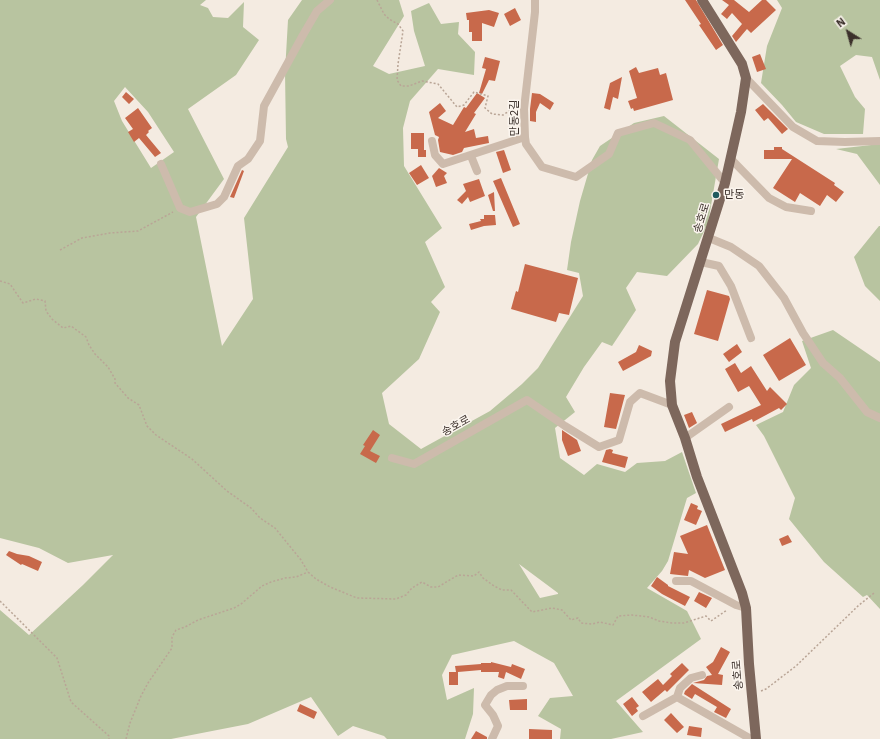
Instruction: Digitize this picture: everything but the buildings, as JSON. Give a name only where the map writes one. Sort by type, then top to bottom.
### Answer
[{"type":"main road","name":"송호로","points":[[702,0],[742,64],[746,78],[741,112],[725,183],[709,238],[675,342],[670,381],[672,405],[685,438],[697,477],[742,593],[741,607],[756,739]]},
{"type":"street","points":[[161,164],[170,188],[180,208],[190,212],[217,204],[224,196],[238,166],[248,159],[260,141],[264,106],[317,11],[330,0]]},
{"type":"street","name":"만동2길","points":[[535,0],[535,12],[524,109],[525,137],[526,144],[542,167],[576,177],[609,154],[618,133],[654,123],[690,140],[725,183]]},
{"type":"street","points":[[746,78],[793,127],[817,141],[880,141]]},
{"type":"street","points":[[432,141],[435,155],[443,164],[525,137]]},
{"type":"street","points":[[471,156],[477,171]]},
{"type":"street","points":[[731,159],[769,198],[786,207],[811,211]]},
{"type":"street","points":[[709,238],[731,247],[759,266],[784,298],[803,333],[823,363],[840,378],[867,412],[880,418]]},
{"type":"street","points":[[701,262],[719,266],[731,286],[751,338]]},
{"type":"street","name":"송호로","points":[[392,458],[414,464],[527,400],[599,447],[619,440],[630,402],[640,393],[672,405]]},
{"type":"street","points":[[685,438],[729,407]]},
{"type":"street","points":[[676,581],[691,580],[741,607]]},
{"type":"street","points":[[643,716],[677,696],[680,688],[691,678],[702,675]]},
{"type":"street","points":[[492,739],[498,726],[493,715],[485,705],[496,690],[507,686],[523,686]]},
{"type":"street","points":[[677,696],[751,739]]},
{"type":"path","points":[[377,0],[384,14],[398,24],[403,31],[397,80],[401,86],[409,86],[422,82],[438,84],[457,107],[464,105],[474,92],[488,96],[485,108],[492,114],[503,115],[517,106],[524,109]]},
{"type":"path","points":[[60,250],[82,238],[110,233],[138,231],[180,208]]},
{"type":"path","points":[[0,281],[10,284],[23,303],[36,299],[45,301],[46,311],[52,319],[63,328],[71,326],[86,337],[95,354],[108,368],[115,379],[115,383],[128,398],[139,405],[146,426],[156,435],[192,459],[228,491],[251,508],[260,518],[275,528],[301,560],[308,572],[316,579],[330,587],[357,598],[396,599],[406,595],[412,588],[422,582],[438,587],[458,574],[474,576],[479,572],[483,578],[494,586],[502,590],[511,590],[532,612],[552,608],[562,610],[571,620],[578,618],[581,623],[592,624],[600,622],[613,625],[618,616],[649,617],[659,621],[672,623],[684,623],[706,616],[711,621],[741,607]]},
{"type":"path","points":[[126,739],[130,723],[141,696],[172,648],[172,637],[176,630],[198,620],[234,608],[262,586],[271,582],[296,577],[308,572]]},
{"type":"path","points":[[752,694],[766,688],[796,666],[859,605],[874,593]]},
{"type":"path","points":[[0,602],[57,658],[71,702],[109,736],[109,739]]},
{"type":"green space","points":[[0,0],[206,0],[200,5],[208,8],[213,17],[228,18],[244,2],[243,27],[259,40],[236,75],[188,109],[224,179],[196,217],[222,346],[253,299],[244,218],[288,147],[286,139],[285,72],[288,20],[302,0],[399,0],[404,16],[373,66],[389,74],[425,66],[414,31],[411,11],[429,3],[441,24],[459,22],[458,34],[475,52],[474,75],[438,69],[410,101],[403,128],[404,166],[442,228],[425,242],[445,287],[431,302],[440,312],[419,359],[382,393],[389,424],[421,449],[490,411],[522,384],[538,368],[583,296],[579,273],[567,270],[571,242],[580,201],[592,160],[600,146],[634,123],[664,116],[719,159],[708,223],[698,244],[667,276],[637,272],[626,288],[636,310],[612,346],[602,342],[584,367],[566,397],[575,412],[555,428],[560,458],[584,475],[597,464],[625,472],[637,463],[665,461],[682,452],[696,493],[687,498],[668,561],[662,571],[647,588],[687,611],[701,639],[616,701],[643,732],[611,739],[560,739],[561,729],[538,716],[550,698],[573,696],[554,663],[514,641],[452,655],[442,675],[447,700],[474,688],[473,714],[465,739],[387,739],[384,736],[353,726],[338,736],[311,697],[248,724],[171,739],[0,739],[0,610],[29,635],[113,555],[68,563],[39,548],[0,538]],"holes":[[[125,87],[148,112],[174,152],[151,168],[122,121],[114,101]],[[519,564],[558,593],[558,594],[540,598]]]},
{"type":"green space","points":[[777,0],[880,0],[880,80],[872,57],[856,55],[840,66],[855,97],[865,109],[863,134],[824,134],[796,122],[761,83],[767,46],[782,8]]},
{"type":"green space","points":[[880,144],[880,185],[857,154],[836,149]]},
{"type":"green space","points":[[879,226],[880,301],[865,286],[854,257]]},
{"type":"green space","points":[[833,330],[880,362],[880,609],[867,595],[863,597],[824,562],[789,519],[795,498],[764,436],[756,425],[783,412],[794,385],[811,368],[802,341]]},
{"type":"place","name":"만동","points":[[716,195]]}]
